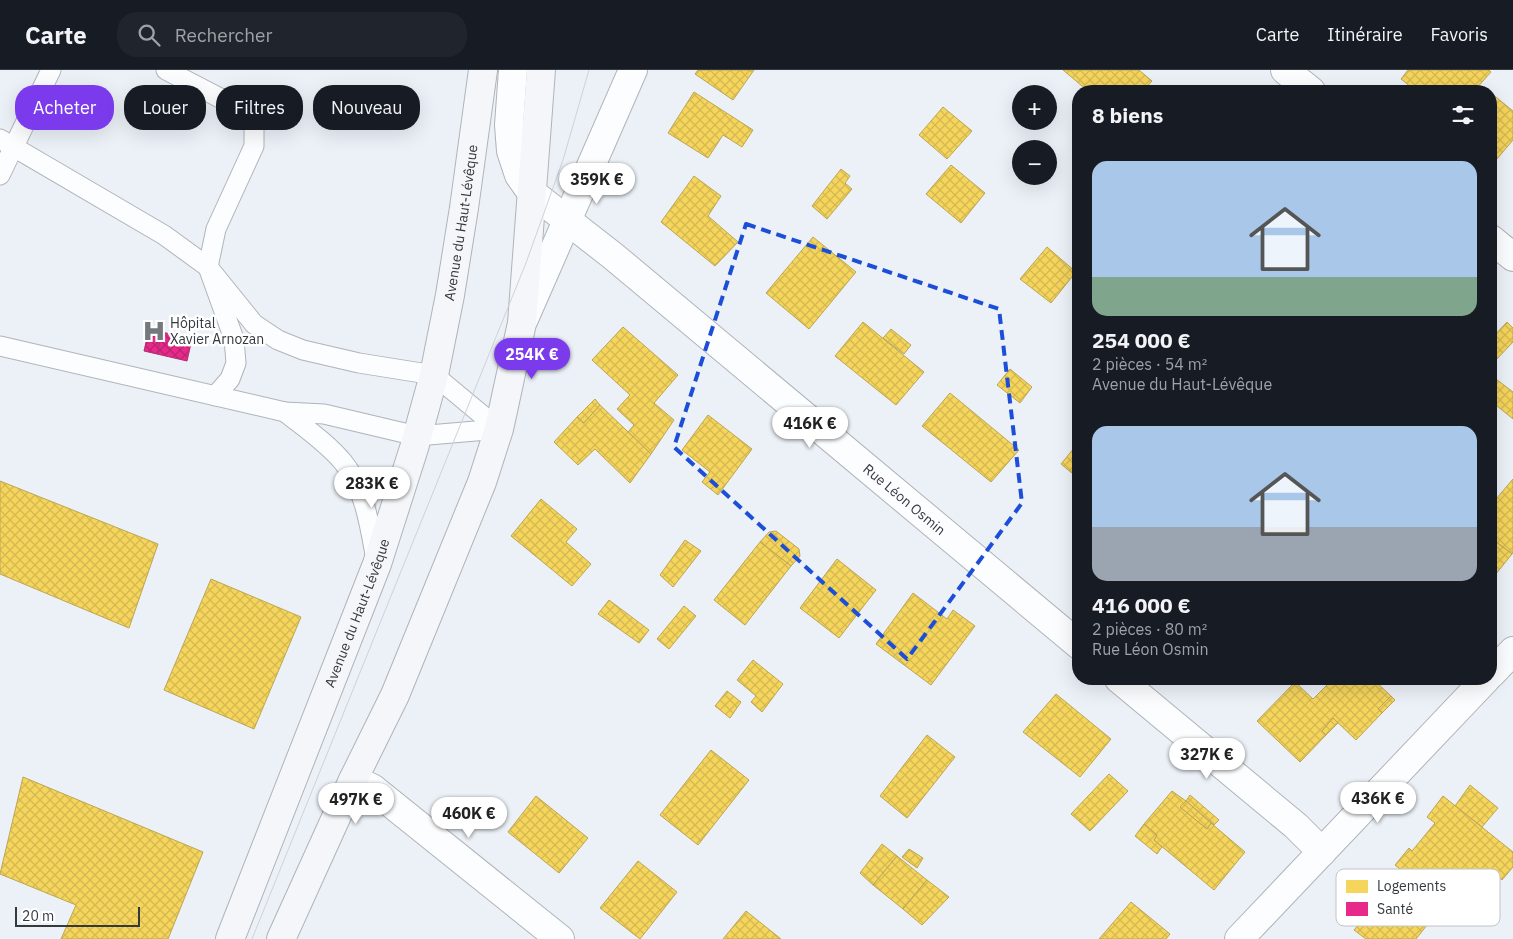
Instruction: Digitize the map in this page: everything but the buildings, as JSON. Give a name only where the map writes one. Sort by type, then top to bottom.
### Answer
[{"type":"main road","name":"Avenue du Haut-Lévêque","points":[[230,939],[377,564],[417,436],[434,375],[450,295],[463,218],[483,70]]},
{"type":"main road","points":[[281,939],[353,780],[396,695],[482,482],[499,429],[522,322],[541,70]]},
{"type":"street","name":"Rue Léon Osmin","points":[[513,70],[509,125],[511,151],[519,175],[531,192],[621,263],[1072,639]]},
{"type":"street","points":[[522,322],[633,70]]},
{"type":"street","points":[[1285,70],[1304,85]]},
{"type":"street","points":[[1497,244],[1513,257]]},
{"type":"street","points":[[1497,668],[1513,651]]},
{"type":"street","points":[[1126,685],[1296,826],[1322,852]]},
{"type":"street","points":[[1239,939],[1480,685]]},
{"type":"street","points":[[353,780],[372,788],[560,939]]},
{"type":"lane","points":[[0,175],[7,143],[51,70]]},
{"type":"lane","points":[[166,70],[243,110],[254,126],[254,146],[216,229],[208,267],[234,339],[236,363],[230,379],[216,396]]},
{"type":"lane","points":[[7,143],[164,235],[208,267],[254,324],[278,340],[303,350],[350,361],[434,375],[499,429]]},
{"type":"lane","points":[[0,346],[285,412],[324,414],[417,436],[499,429]]},
{"type":"lane","points":[[285,412],[324,443],[344,464],[356,484],[367,513],[377,564]]},
{"type":"highlighted area","points":[[746,224],[999,309],[1022,503],[907,659],[674,447]]},
{"type":"tram line","points":[[252,939],[526,263],[563,160],[589,70]]},
{"type":"place","name":"Hôpital Xavier Arnozan","points":[[154,331]]}]
